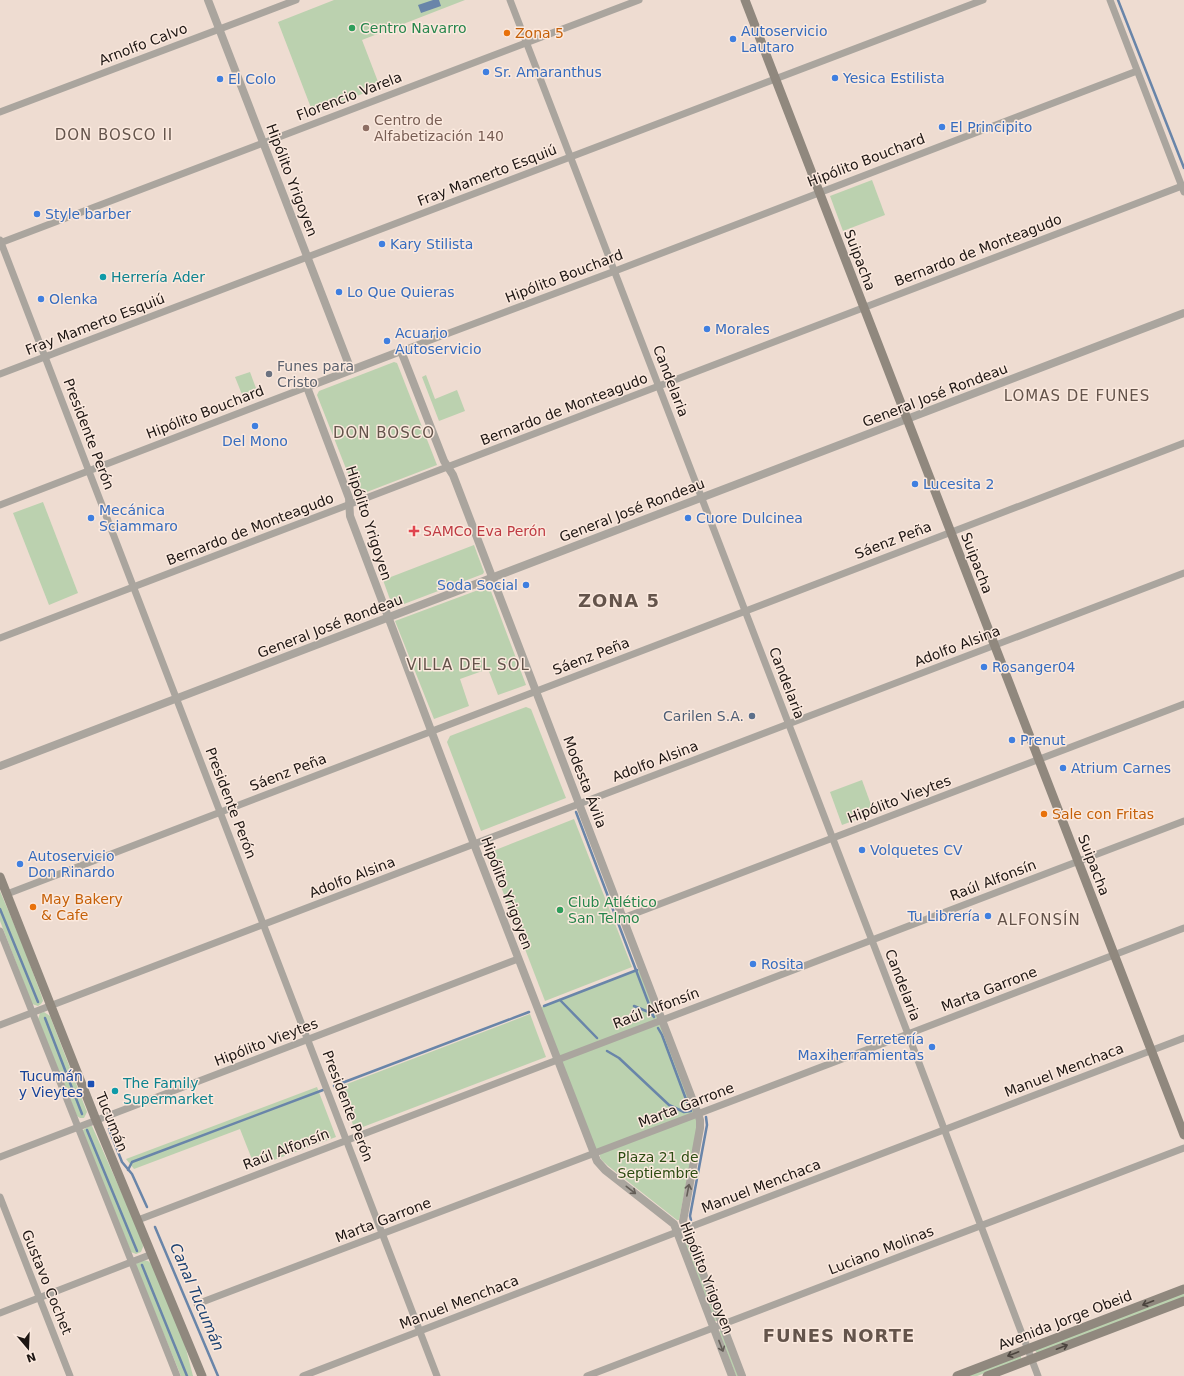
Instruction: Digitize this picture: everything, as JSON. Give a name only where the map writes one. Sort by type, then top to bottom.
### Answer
[{"type":"main road","name":"Suipacha","points":[[746,0],[1184,1135]]},
{"type":"main road","name":"Tucumán","points":[[0,877],[96,1120],[202,1376]]},
{"type":"main road","name":"Avenida Jorge Obeid","points":[[957,1376],[1184,1289]]},
{"type":"main road","name":"Avenida Jorge Obeid","points":[[986,1376],[1184,1301]]},
{"type":"street","name":"Hipólito Yrigoyen","points":[[208,0],[351,370]]},
{"type":"street","name":"Arnolfo Calvo","points":[[0,112],[296,0]]},
{"type":"street","name":"Candelaria","points":[[510,0],[833,838],[1038,1376]]},
{"type":"street","name":"Florencio Varela","points":[[0,242],[639,0]]},
{"type":"street","name":"Fray Mamerto Esquiú","points":[[0,374],[983,0]]},
{"type":"street","points":[[1110,0],[1183,189]]},
{"type":"street","name":"Hipólito Bouchard","points":[[0,505],[1137,71]]},
{"type":"street","name":"Bernardo de Monteagudo","points":[[0,638],[864,308],[1183,189]]},
{"type":"street","name":"Presidente Perón","points":[[0,242],[438,1376]]},
{"type":"street","name":"General José Rondeau","points":[[0,766],[1184,313]]},
{"type":"street","name":"Modesta Ávila","points":[[401,351],[444,461],[453,475],[700,1120],[700,1128],[682,1221],[686,1228]]},
{"type":"street","name":"Hipólito Yrigoyen","points":[[307,387],[349,498],[350,516],[388,618],[597,1161],[605,1170],[674,1224],[732,1376]]},
{"type":"street","name":"Sáenz Peña","points":[[7,894],[1184,443]]},
{"type":"street","name":"Adolfo Alsina","points":[[0,1025],[1184,573]]},
{"type":"street","name":"Hipólito Vieytes","points":[[623,918],[1184,704]]},
{"type":"street","name":"Raúl Alfonsín","points":[[138,1220],[1184,821]]},
{"type":"street","name":"Marta Garrone","points":[[197,1304],[1184,928]]},
{"type":"street","points":[[0,931],[177,1376]]},
{"type":"street","name":"Hipólito Vieytes","points":[[0,1157],[518,959]]},
{"type":"street","name":"Manuel Menchaca","points":[[303,1376],[1184,1038]]},
{"type":"street","name":"Luciano Molinas","points":[[587,1376],[1184,1148]]},
{"type":"street","name":"Gustavo Cochet","points":[[0,1197],[70,1376]]},
{"type":"street","name":"Hipólito Yrigoyen","points":[[686,1228],[742,1376]]},
{"type":"street","points":[[0,1313],[152,1254]]},
{"type":"green space","points":[[334,0],[465,0],[362,40],[380,87],[313,113],[278,22]]},
{"type":"green space","points":[[872,180],[885,215],[843,231],[830,196]]},
{"type":"green space","points":[[394,362],[397,363],[437,465],[359,495],[356,494],[317,395],[319,391]]},
{"type":"green space","points":[[250,372],[257,391],[243,397],[235,377]]},
{"type":"green space","points":[[426,375],[435,399],[457,390],[465,411],[439,421],[422,377]]},
{"type":"green space","points":[[43,502],[78,593],[49,605],[13,513]]},
{"type":"green space","points":[[474,545],[484,572],[483,574],[396,607],[392,605],[383,580]]},
{"type":"green space","points":[[489,586],[526,685],[498,695],[488,669],[460,679],[469,706],[434,719],[395,621]]},
{"type":"green space","points":[[526,707],[531,709],[566,798],[481,831],[447,742],[450,736]]},
{"type":"green space","points":[[862,780],[874,813],[842,825],[830,792]]},
{"type":"green space","name":"Club Atlético San Telmo","points":[[574,819],[632,967],[545,1001],[488,853]]},
{"type":"green space","points":[[0,891],[22,943],[42,997],[43,1001],[38,1006],[32,1004],[0,921]]},
{"type":"green space","points":[[642,968],[698,1114],[594,1154],[537,1009]]},
{"type":"green space","points":[[44,1012],[50,1016],[87,1112],[84,1118],[77,1116],[38,1019],[40,1013]]},
{"type":"green space","points":[[530,1014],[546,1057],[355,1130],[339,1087]]},
{"type":"green space","points":[[317,1087],[336,1137],[255,1167],[240,1129],[134,1169],[126,1159]]},
{"type":"green space","name":"Plaza 21 de Septiembre","points":[[693,1118],[697,1119],[698,1122],[679,1220],[677,1220],[607,1165],[601,1159],[600,1154]]},
{"type":"green space","points":[[90,1125],[92,1126],[142,1239],[143,1247],[141,1252],[136,1254],[131,1252],[83,1134],[83,1130]]},
{"type":"green space","points":[[685,1240],[718,1321],[715,1321],[684,1241]]},
{"type":"green space","points":[[143,1260],[148,1261],[153,1265],[185,1345],[193,1376],[181,1376],[137,1269],[136,1264]]},
{"type":"green space","points":[[1184,1292],[1184,1297],[1037,1353],[1035,1350]]},
{"type":"green space","points":[[720,1331],[739,1376],[736,1376],[719,1332]]},
{"type":"green space","points":[[1021,1355],[1021,1359],[977,1376],[965,1376]]},
{"type":"water","points":[[433,0],[439,0],[441,6],[421,13],[418,5]]},
{"type":"waterway","points":[[1118,0],[1184,168]]},
{"type":"waterway","points":[[576,812],[653,1015]]},
{"type":"waterway","name":"Canal Tucumán","points":[[0,909],[38,1002]]},
{"type":"waterway","points":[[544,1006],[637,970]]},
{"type":"waterway","points":[[560,1000],[597,1038]]},
{"type":"waterway","points":[[634,1006],[651,1013],[654,1017]]},
{"type":"waterway","points":[[334,1086],[529,1012]]},
{"type":"waterway","name":"Canal Tucumán","points":[[45,1018],[82,1114]]},
{"type":"waterway","points":[[658,1028],[690,1110]]},
{"type":"waterway","points":[[607,1051],[619,1058],[669,1105],[684,1112],[691,1111]]},
{"type":"waterway","points":[[128,1170],[132,1162],[323,1090]]},
{"type":"waterway","points":[[691,1220],[690,1216],[707,1125],[706,1117]]},
{"type":"waterway","name":"Canal Tucumán","points":[[109,1129],[122,1162],[132,1174],[147,1207]]},
{"type":"waterway","name":"Canal Tucumán","points":[[87,1130],[137,1251]]},
{"type":"waterway","name":"Canal Tucumán","points":[[155,1227],[218,1376]]},
{"type":"waterway","name":"Canal Tucumán","points":[[142,1265],[187,1376]]},
{"type":"place","name":"Centro Navarro","points":[[352,28]]},
{"type":"place","name":"Zona 5","points":[[507,33]]},
{"type":"place","name":"Autoservicio Lautaro","points":[[733,39]]},
{"type":"place","name":"Sr. Amaranthus","points":[[486,72]]},
{"type":"place","name":"Yesica Estilista","points":[[835,78]]},
{"type":"place","name":"El Colo","points":[[220,79]]},
{"type":"place","name":"El Principito","points":[[942,127]]},
{"type":"place","name":"Centro de Alfabetización 140","points":[[366,128]]},
{"type":"place","name":"Style barber","points":[[37,214]]},
{"type":"place","name":"Kary Stilista","points":[[382,244]]},
{"type":"place","name":"Herrería Ader","points":[[103,277]]},
{"type":"place","name":"Lo Que Quieras","points":[[339,292]]},
{"type":"place","name":"Olenka","points":[[41,299]]},
{"type":"place","name":"Morales","points":[[707,329]]},
{"type":"place","name":"Acuario Autoservicio","points":[[387,341]]},
{"type":"place","name":"Funes para Cristo","points":[[269,374]]},
{"type":"place","name":"Del Mono","points":[[255,426]]},
{"type":"place","name":"Lucesita 2","points":[[915,484]]},
{"type":"place","name":"Mecánica Sciammaro","points":[[91,518]]},
{"type":"place","name":"Cuore Dulcinea","points":[[688,518]]},
{"type":"place","name":"SAMCo Eva Perón","points":[[414,531]]},
{"type":"place","name":"Soda Social","points":[[526,585]]},
{"type":"place","name":"Rosanger04","points":[[984,667]]},
{"type":"place","name":"Carilen S.A.","points":[[752,716]]},
{"type":"place","name":"Prenut","points":[[1012,740]]},
{"type":"place","name":"Atrium Carnes","points":[[1063,768]]},
{"type":"place","name":"Sale con Fritas","points":[[1044,814]]},
{"type":"place","name":"Volquetes CV","points":[[862,850]]},
{"type":"place","name":"Autoservicio Don Rinardo","points":[[20,864]]},
{"type":"place","name":"May Bakery & Cafe","points":[[33,907]]},
{"type":"place","name":"Club Atlético San Telmo","points":[[560,910]]},
{"type":"place","name":"Tu Librería","points":[[988,916]]},
{"type":"place","name":"Rosita","points":[[753,964]]},
{"type":"place","name":"Ferretería Maxiherramientas","points":[[932,1047]]},
{"type":"place","name":"Tucumán y Vieytes","points":[[91,1084]]},
{"type":"place","name":"The Family Supermarket","points":[[115,1091]]},
{"type":"district","name":"DON BOSCO II","points":[[114,135]]},
{"type":"district","name":"LOMAS DE FUNES","points":[[1077,396]]},
{"type":"district","name":"DON BOSCO","points":[[384,433]]},
{"type":"district","name":"ZONA 5","points":[[619,600]]},
{"type":"district","name":"VILLA DEL SOL","points":[[468,665]]},
{"type":"district","name":"ALFONSÍN","points":[[1039,920]]},
{"type":"district","name":"FUNES NORTE","points":[[839,1335]]}]
